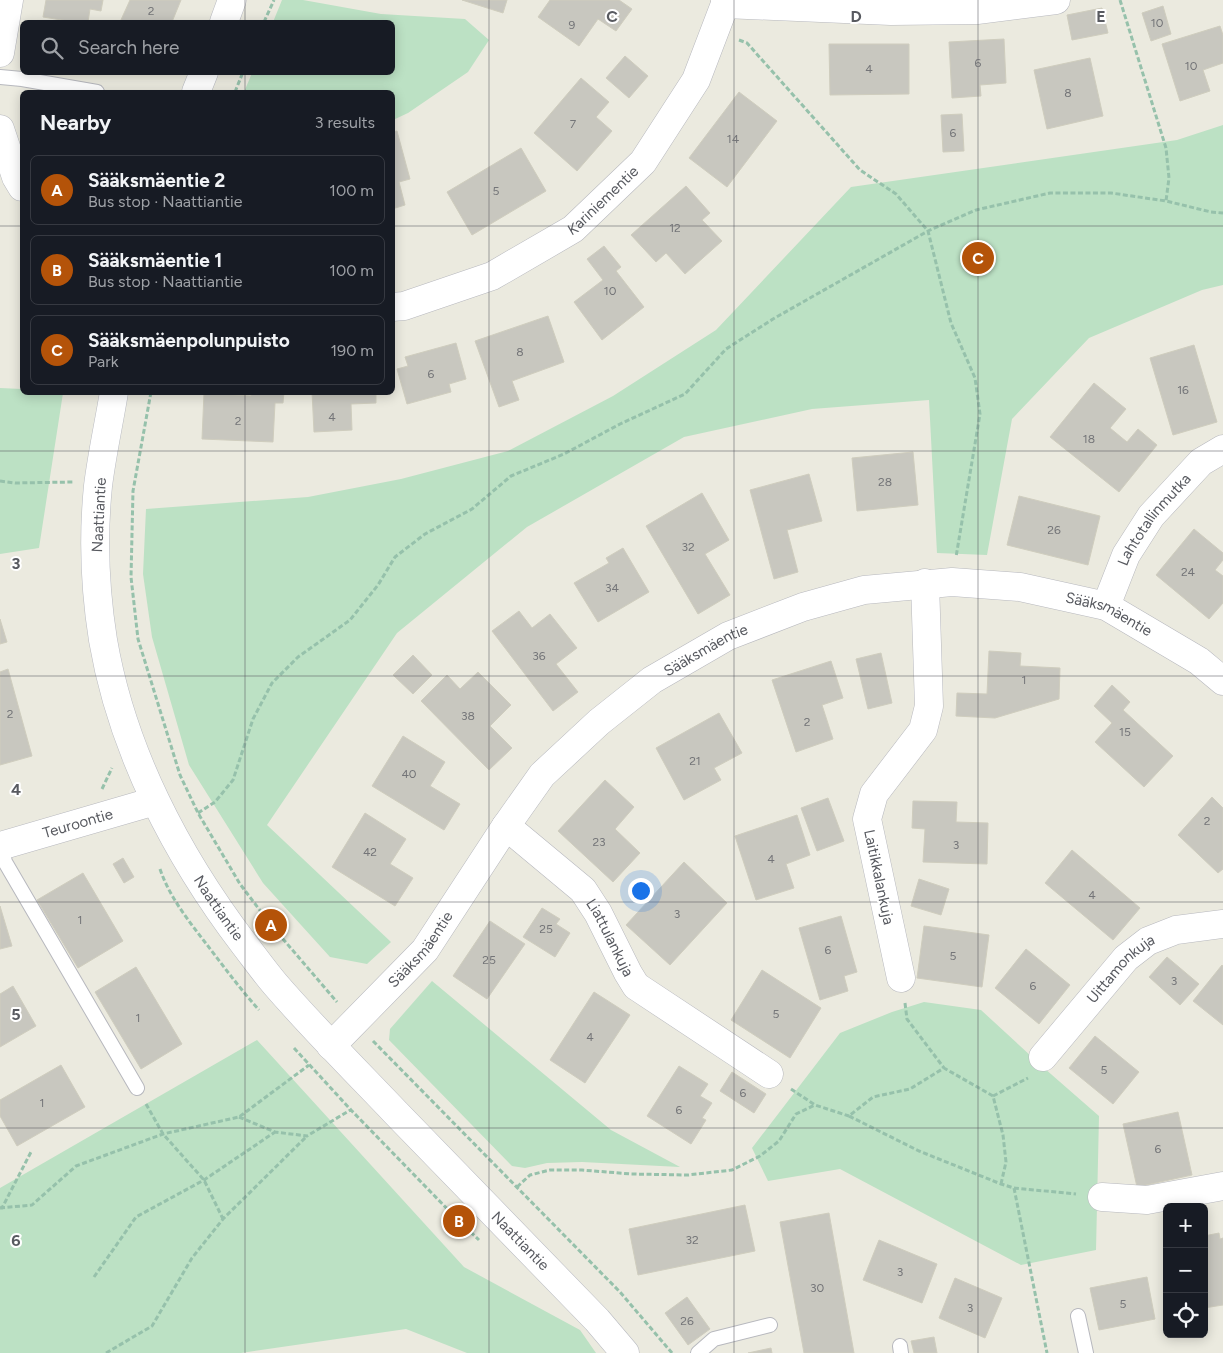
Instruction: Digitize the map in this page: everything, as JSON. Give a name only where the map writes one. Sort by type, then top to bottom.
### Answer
[{"type":"street","points":[[0,53],[9,0]]},
{"type":"street","points":[[225,20],[232,0]]},
{"type":"street","points":[[725,2],[891,11],[977,10],[1056,0]]},
{"type":"street","name":"Kariniementie","points":[[395,307],[404,306],[492,276],[573,229],[643,162],[696,80],[725,2]]},
{"type":"street","points":[[197,90],[203,75]]},
{"type":"street","points":[[0,129],[20,184]]},
{"type":"street","name":"Naattiantie","points":[[113,395],[98,486],[95,539],[103,640],[112,683],[132,746],[173,838],[218,910],[273,982],[331,1046],[597,1320],[625,1353]]},
{"type":"street","name":"Lahtotallinmutka","points":[[1106,606],[1126,555],[1151,516],[1201,462],[1223,449]]},
{"type":"street","name":"Sääksmäentie","points":[[331,1046],[425,950],[506,826],[542,775],[599,722],[652,680],[728,636],[804,607],[864,590],[952,582],[1020,587],[1106,606],[1199,661],[1223,681]]},
{"type":"street","name":"Laitikkalankuja","points":[[901,978],[867,819],[874,794],[923,730],[929,706],[925,583]]},
{"type":"street","name":"Teuroontie","points":[[0,846],[155,801]]},
{"type":"street","name":"Liattulankuja","points":[[506,826],[583,890],[598,913],[636,986],[769,1074]]},
{"type":"street","name":"Uittamonkuja","points":[[1043,1058],[1126,958],[1148,941],[1176,930],[1223,924]]},
{"type":"street","points":[[1102,1197],[1147,1200],[1223,1186]]},
{"type":"lane","points":[[0,77],[85,90]]},
{"type":"lane","points":[[0,846],[6,862],[137,1088]]},
{"type":"lane","points":[[1078,1316],[1086,1353]]},
{"type":"lane","points":[[698,1353],[714,1339],[770,1325]]},
{"type":"path","points":[[265,20],[274,0]]},
{"type":"path","points":[[1120,0],[1166,148],[1169,178],[1166,201]]},
{"type":"path","points":[[715,31],[747,43],[860,170],[896,194],[928,231],[951,323],[975,378],[980,414],[952,582]]},
{"type":"path","points":[[236,90],[242,75]]},
{"type":"path","points":[[198,813],[214,802],[233,780],[253,719],[272,683],[298,657],[350,620],[378,585],[395,557],[425,534],[472,509],[511,476],[564,454],[620,424],[684,394],[726,349],[773,319],[928,231],[976,210],[1050,193],[1111,193],[1166,201],[1223,213]]},
{"type":"path","points":[[150,395],[133,491],[131,577],[138,639],[180,774],[198,813],[240,884],[271,925],[355,1023],[620,1292],[672,1353]]},
{"type":"path","points":[[0,481],[15,483],[81,482]]},
{"type":"path","points":[[901,978],[907,1019],[944,1068],[993,1096],[1003,1136],[1006,1162],[1001,1184]]},
{"type":"path","points":[[993,1096],[1029,1078],[1043,1058]]},
{"type":"path","points":[[0,1207],[32,1205],[76,1166],[163,1134],[239,1117],[309,1065]]},
{"type":"path","points":[[849,1116],[873,1097],[910,1089],[944,1068]]},
{"type":"path","points":[[769,1074],[815,1105],[849,1116],[919,1151],[1001,1184],[1014,1188],[1102,1197]]},
{"type":"path","points":[[137,1088],[163,1134],[204,1180],[223,1219]]},
{"type":"path","points":[[517,1187],[530,1176],[550,1170],[688,1175],[732,1170],[760,1156],[780,1141],[796,1114],[815,1105]]},
{"type":"path","points":[[106,1353],[152,1326],[192,1258],[223,1219],[307,1136],[351,1110]]},
{"type":"path","points":[[239,1117],[275,1132],[307,1136]]},
{"type":"path","points":[[94,1277],[136,1217],[204,1180],[275,1132]]},
{"type":"path","points":[[0,1207],[32,1150]]},
{"type":"path","points":[[1014,1188],[1046,1353]]},
{"type":"green space","points":[[282,0],[303,0],[381,14],[465,19],[489,40],[468,72],[408,113],[395,119],[395,90],[245,90],[251,75],[395,75],[395,20],[274,20]]},
{"type":"green space","points":[[1223,125],[1223,285],[1202,290],[1089,338],[1012,419],[987,555],[937,553],[929,400],[812,409],[684,437],[527,527],[397,633],[267,825],[391,942],[367,964],[330,957],[263,883],[189,765],[152,637],[143,574],[146,509],[308,497],[401,479],[508,451],[613,396],[716,330],[851,187],[1177,140]]},
{"type":"green space","points":[[0,388],[20,389],[20,395],[63,395],[39,548],[0,554]]},
{"type":"green space","points":[[432,981],[611,1130],[680,1167],[582,1162],[547,1163],[525,1168],[512,1166],[389,1040],[390,1029]]},
{"type":"green space","points":[[924,1002],[981,1010],[1099,1116],[1096,1250],[1021,1265],[840,1169],[768,1181],[752,1148],[840,1033],[892,1012]]},
{"type":"green space","points":[[257,1040],[464,1267],[580,1330],[596,1353],[467,1353],[406,1329],[241,1353],[0,1353],[0,1188]]},
{"type":"building","points":[[46,0],[103,0],[101,11],[90,9],[88,20],[62,20],[43,17]]},
{"type":"building","points":[[130,0],[181,0],[173,20],[121,20]]},
{"type":"building","points":[[462,0],[507,0],[503,13]]},
{"type":"building","points":[[550,0],[619,0],[632,9],[616,31],[598,19],[579,46],[538,17]]},
{"type":"building","points":[[1163,6],[1171,34],[1151,41],[1142,13]]},
{"type":"building","points":[[1102,8],[1108,33],[1072,40],[1067,15]]},
{"type":"building","points":[[1220,26],[1223,35],[1223,63],[1203,70],[1210,91],[1180,101],[1162,44]]},
{"type":"building","points":[[1004,39],[1006,83],[980,85],[981,96],[952,98],[949,42]]},
{"type":"building","points":[[829,44],[909,44],[909,94],[830,95]]},
{"type":"building","points":[[625,56],[648,76],[629,98],[606,78]]},
{"type":"building","points":[[1090,58],[1103,116],[1047,129],[1034,70]]},
{"type":"building","points":[[581,78],[609,102],[596,117],[612,131],[577,171],[534,133]]},
{"type":"building","points":[[739,92],[777,121],[727,187],[689,158]]},
{"type":"building","points":[[962,114],[964,151],[943,152],[941,115]]},
{"type":"building","points":[[395,131],[397,131],[410,179],[399,182],[405,205],[395,208]]},
{"type":"building","points":[[521,148],[546,191],[472,235],[447,192]]},
{"type":"building","points":[[686,186],[710,213],[702,220],[722,241],[685,274],[666,253],[656,262],[631,235]]},
{"type":"building","points":[[604,246],[621,267],[616,271],[644,307],[602,340],[574,302],[603,280],[587,259]]},
{"type":"building","points":[[548,316],[564,362],[512,381],[519,400],[499,407],[475,341]]},
{"type":"building","points":[[456,343],[466,379],[449,384],[451,392],[407,404],[397,369],[408,366],[405,357]]},
{"type":"building","points":[[1194,345],[1217,422],[1173,435],[1150,358]]},
{"type":"building","points":[[1094,383],[1126,409],[1110,428],[1127,442],[1138,429],[1157,445],[1119,492],[1050,437]]},
{"type":"building","points":[[204,395],[284,395],[283,403],[275,403],[273,442],[202,439]]},
{"type":"building","points":[[312,395],[376,395],[376,403],[351,404],[352,430],[314,432]]},
{"type":"building","points":[[913,452],[918,505],[857,511],[852,458]]},
{"type":"building","points":[[809,474],[822,521],[787,530],[798,572],[774,579],[750,490]]},
{"type":"building","points":[[702,493],[729,540],[705,554],[730,595],[698,614],[646,526]]},
{"type":"building","points":[[1019,496],[1100,516],[1088,565],[1007,545]]},
{"type":"building","points":[[1194,529],[1223,553],[1223,560],[1215,570],[1223,576],[1223,603],[1209,619],[1156,575]]},
{"type":"building","points":[[623,548],[649,592],[598,622],[574,583],[609,563],[606,558]]},
{"type":"building","points":[[519,611],[532,628],[550,614],[577,648],[556,664],[578,692],[553,711],[492,631]]},
{"type":"building","points":[[0,619],[7,642],[0,644]]},
{"type":"building","points":[[989,651],[1021,653],[1020,666],[1060,668],[1059,699],[995,718],[956,716],[957,693],[987,694]]},
{"type":"building","points":[[881,653],[892,703],[868,709],[856,659]]},
{"type":"building","points":[[413,655],[432,675],[413,694],[393,675]]},
{"type":"building","points":[[831,661],[843,698],[822,705],[833,739],[796,752],[772,680]]},
{"type":"building","points":[[8,669],[32,756],[0,765],[0,672]]},
{"type":"building","points":[[478,672],[511,705],[490,726],[512,748],[489,770],[421,701],[447,675],[460,689]]},
{"type":"building","points":[[1112,685],[1130,702],[1123,710],[1173,756],[1144,787],[1095,742],[1112,723],[1094,706]]},
{"type":"building","points":[[719,713],[742,753],[714,768],[721,780],[684,800],[656,748]]},
{"type":"building","points":[[403,736],[445,762],[430,786],[460,804],[444,830],[372,786]]},
{"type":"building","points":[[605,780],[634,807],[615,829],[640,853],[613,882],[558,831]]},
{"type":"building","points":[[1212,797],[1223,808],[1223,869],[1218,873],[1178,835]]},
{"type":"building","points":[[828,798],[844,841],[817,851],[801,808]]},
{"type":"building","points":[[913,801],[957,802],[956,822],[988,823],[987,864],[923,862],[925,829],[912,828]]},
{"type":"building","points":[[365,813],[406,839],[390,864],[413,878],[395,906],[332,867]]},
{"type":"building","points":[[797,815],[810,855],[786,864],[794,888],[756,900],[735,836]]},
{"type":"building","points":[[1072,850],[1140,908],[1113,940],[1045,883]]},
{"type":"building","points":[[123,858],[134,877],[124,883],[113,864]]},
{"type":"building","points":[[684,862],[727,903],[670,965],[626,925]]},
{"type":"building","points":[[83,873],[123,941],[78,968],[37,900]]},
{"type":"building","points":[[919,879],[949,889],[941,915],[911,906]]},
{"type":"building","points":[[0,906],[12,946],[0,949]]},
{"type":"building","points":[[542,908],[560,919],[556,924],[570,933],[555,957],[523,937]]},
{"type":"building","points":[[841,916],[857,972],[844,976],[848,991],[820,1000],[799,928]]},
{"type":"building","points":[[490,921],[525,944],[487,999],[453,976]]},
{"type":"building","points":[[924,926],[989,935],[982,987],[917,978]]},
{"type":"building","points":[[1026,949],[1070,985],[1039,1024],[995,988]]},
{"type":"building","points":[[1167,957],[1199,984],[1180,1005],[1149,977]]},
{"type":"building","points":[[1223,966],[1223,1025],[1193,1001]]},
{"type":"building","points":[[136,967],[182,1044],[141,1069],[95,992]]},
{"type":"building","points":[[762,970],[821,1008],[790,1058],[731,1020]]},
{"type":"building","points":[[13,986],[36,1026],[0,1047],[0,994]]},
{"type":"building","points":[[594,992],[630,1015],[585,1083],[550,1060]]},
{"type":"building","points":[[1095,1036],[1139,1072],[1113,1104],[1069,1068]]},
{"type":"building","points":[[61,1065],[85,1107],[17,1146],[0,1116],[0,1100]]},
{"type":"building","points":[[679,1066],[708,1084],[700,1096],[712,1103],[702,1118],[706,1120],[691,1144],[647,1116]]},
{"type":"building","points":[[732,1072],[766,1094],[754,1113],[720,1091]]},
{"type":"building","points":[[1178,1112],[1192,1175],[1137,1187],[1123,1124]]},
{"type":"building","points":[[745,1205],[755,1251],[638,1275],[629,1229]]},
{"type":"building","points":[[829,1213],[854,1353],[804,1353],[780,1222]]},
{"type":"building","points":[[450,1219],[460,1228],[456,1232],[446,1223]]},
{"type":"building","points":[[1219,1233],[1220,1239],[1223,1238],[1223,1305],[1208,1307],[1208,1248],[1208,1235]]},
{"type":"building","points":[[879,1240],[937,1264],[922,1303],[863,1280]]},
{"type":"building","points":[[1147,1277],[1155,1319],[1099,1330],[1090,1288]]},
{"type":"building","points":[[955,1278],[1002,1298],[985,1338],[939,1318]]},
{"type":"building","points":[[687,1297],[710,1329],[688,1345],[665,1313]]},
{"type":"building","points":[[934,1337],[937,1353],[914,1353],[911,1341]]},
{"type":"building","points":[[771,1348],[772,1353],[748,1353]]},
{"type":"place","name":"Sääksmäenpolunpuisto","points":[[978,258]]},
{"type":"place","name":"Sääksmäentie 2","points":[[271,925]]},
{"type":"place","name":"Sääksmäentie 1","points":[[459,1221]]}]
